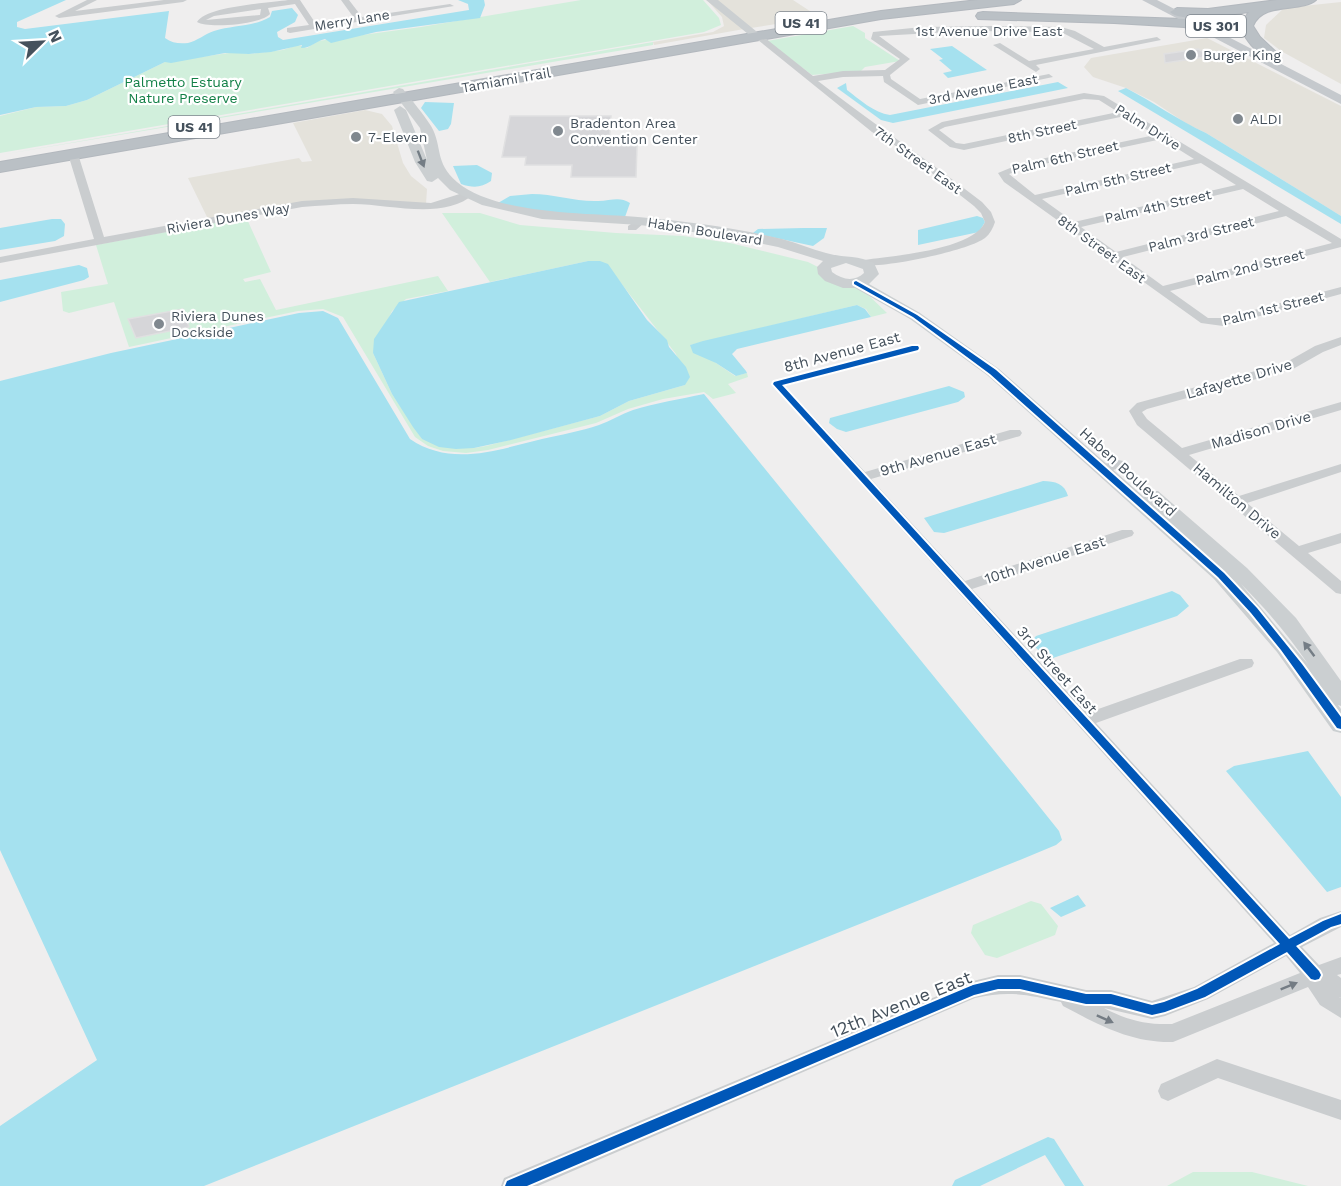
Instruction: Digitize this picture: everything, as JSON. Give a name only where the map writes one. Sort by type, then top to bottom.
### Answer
[{"type":"highway","points":[[849,15],[912,0]]},
{"type":"highway","name":"Tamiami Trail","points":[[0,167],[361,105],[396,96],[439,91],[849,15],[965,0]]},
{"type":"highway","name":"Tamiami Trail","points":[[0,160],[396,96],[755,34],[932,8],[1014,0]]},
{"type":"highway","points":[[1114,19],[1170,19],[1185,15],[1305,1]]},
{"type":"highway","points":[[1270,53],[1249,33],[1247,21],[1256,13],[1266,9],[1305,1]]},
{"type":"highway","points":[[1164,4],[1185,15]]},
{"type":"highway","name":"US 301","points":[[830,24],[944,16],[1114,19],[1175,22],[1198,26]]},
{"type":"highway","points":[[361,105],[390,106],[411,115],[414,102],[439,91]]},
{"type":"main road","points":[[1148,0],[1164,4]]},
{"type":"main road","points":[[1185,15],[1198,26]]},
{"type":"main road","name":"US 301","points":[[1185,15],[1270,53],[1341,89]]},
{"type":"main road","name":"US 301","points":[[1198,26],[1341,100]]},
{"type":"street","points":[[93,0],[59,16],[183,0]]},
{"type":"street","points":[[345,0],[359,20]]},
{"type":"street","points":[[711,0],[755,34]]},
{"type":"street","points":[[264,6],[266,14],[263,17],[212,24],[201,22],[210,15],[264,6],[297,1],[314,26]]},
{"type":"street","name":"Merry Lane","points":[[290,30],[359,20],[400,10],[450,6]]},
{"type":"street","points":[[72,9],[82,14]]},
{"type":"street","name":"1st Avenue Drive East","points":[[887,75],[906,59],[874,37],[876,34],[956,29],[1061,30],[1072,33],[1102,50]]},
{"type":"street","name":"7th Street East","points":[[755,34],[875,130],[911,153],[986,212],[990,222],[980,236],[966,242],[895,260],[865,274]]},
{"type":"street","name":"3rd Avenue East","points":[[1028,64],[1157,40]]},
{"type":"street","points":[[997,45],[1028,64]]},
{"type":"street","name":"3rd Avenue East","points":[[887,75],[887,80],[918,102],[1049,77],[1028,64]]},
{"type":"street","points":[[813,81],[840,76],[887,75]]},
{"type":"street","name":"Haben Boulevard","points":[[396,96],[411,115],[426,172],[439,186],[463,196],[480,208],[515,218],[636,224],[752,237],[824,258],[839,260],[865,274]]},
{"type":"street","name":"Palm Drive","points":[[957,147],[933,131],[934,128],[1089,96],[1101,98],[1341,244]]},
{"type":"street","name":"8th Street","points":[[957,147],[1127,113]]},
{"type":"street","name":"Palm 6th Street","points":[[1003,173],[1022,166],[1163,136]]},
{"type":"street","points":[[73,154],[100,241]]},
{"type":"street","name":"Palm 5th Street","points":[[1034,198],[1202,160]]},
{"type":"street","name":"8th Street East","points":[[1003,173],[1008,180],[1205,321]]},
{"type":"street","name":"Palm 4th Street","points":[[1072,226],[1244,186]]},
{"type":"street","name":"Riviera Dunes Way","points":[[0,260],[302,204],[353,201],[431,206],[444,204],[463,196]]},
{"type":"street","name":"Palm 3rd Street","points":[[1113,256],[1288,213]]},
{"type":"street","name":"Haben Boulevard","points":[[636,224],[744,242],[800,256],[824,267],[828,278],[841,283],[865,274]]},
{"type":"street","name":"Palm 2nd Street","points":[[1159,290],[1341,244]]},
{"type":"street","points":[[824,267],[839,260]]},
{"type":"street","name":"Haben Boulevard","points":[[865,274],[867,288],[915,316],[977,359],[1260,592],[1320,664],[1341,698]]},
{"type":"street","name":"Palm 1st Street","points":[[1205,321],[1223,322],[1341,290]]},
{"type":"street","name":"Lafayette Drive","points":[[1135,411],[1142,406],[1289,366],[1299,362],[1318,348],[1341,341]]},
{"type":"street","name":"8th Avenue East","points":[[777,384],[915,348]]},
{"type":"street","name":"3rd Street East","points":[[777,384],[1315,975]]},
{"type":"street","name":"Madison Drive","points":[[1180,453],[1341,406]]},
{"type":"street","name":"Hamilton Drive","points":[[1135,411],[1142,422],[1341,589]]},
{"type":"street","name":"9th Avenue East","points":[[862,477],[1015,433]]},
{"type":"street","name":"Haben Boulevard","points":[[1110,467],[1246,600],[1283,643],[1341,725]]},
{"type":"street","points":[[1237,501],[1341,468]]},
{"type":"street","name":"10th Avenue East","points":[[962,587],[1127,533]]},
{"type":"street","points":[[1298,552],[1341,538]]},
{"type":"street","points":[[1083,721],[1246,663]]},
{"type":"street","name":"12th Avenue East","points":[[512,1186],[973,990],[998,984],[1020,984],[1086,999],[1111,999],[1152,1010],[1165,1008],[1201,993],[1327,924],[1341,919]]},
{"type":"street","name":"12th Avenue East","points":[[1053,992],[1104,1020],[1158,1034],[1186,1028],[1341,965]]},
{"type":"street","points":[[1341,989],[1324,977],[1315,975],[1316,987],[1331,1003],[1341,1009]]},
{"type":"street","points":[[1168,1091],[1217,1068],[1341,1110]]},
{"type":"shaded area","points":[[707,0],[744,29],[654,45],[653,42],[713,32],[724,26],[722,17]]},
{"type":"shaded area","points":[[716,0],[793,0],[819,17],[751,28]]},
{"type":"shaded area","points":[[1341,2],[1341,84],[1281,51],[1264,38],[1266,25],[1284,8]]},
{"type":"shaded area","points":[[1207,38],[1341,106],[1341,216],[1154,102],[1126,88],[1093,77],[1084,67],[1091,58]]},
{"type":"shaded area","points":[[365,110],[382,114],[392,126],[403,163],[411,176],[427,189],[426,204],[355,199],[208,219],[188,178],[299,158],[302,162],[312,161],[293,123]]},
{"type":"green space","name":"Palmetto Estuary Nature Preserve","points":[[581,0],[703,0],[719,18],[721,25],[704,32],[0,153],[0,116],[36,107],[66,106],[87,100],[165,62],[236,52],[249,54],[283,50],[298,45],[307,48],[318,41],[421,27]]},
{"type":"green space","points":[[853,26],[865,33],[865,38],[900,61],[865,67],[861,71],[812,75],[767,41]]},
{"type":"green space","points":[[653,42],[653,45],[0,155]]},
{"type":"green space","points":[[442,213],[480,213],[520,225],[683,236],[730,243],[808,262],[862,289],[887,313],[871,317],[866,309],[857,305],[690,345],[735,376],[747,373],[748,377],[728,384],[736,393],[713,399],[704,392],[663,399],[628,409],[596,423],[488,450],[466,453],[443,451],[428,446],[415,437],[343,317],[323,309],[298,311],[129,347],[114,302],[69,313],[63,311],[61,292],[108,284],[96,245],[246,217],[271,272],[243,279],[245,282],[260,279],[276,310],[438,276],[448,291],[406,299],[392,311],[373,353],[392,394],[422,439],[474,448],[486,446],[600,416],[629,401],[685,385],[676,354],[610,269],[588,261],[490,282]]},
{"type":"green space","points":[[1031,901],[1041,904],[1058,926],[1055,935],[997,958],[985,955],[971,933],[973,925]]},
{"type":"green space","points":[[1193,1172],[1252,1172],[1308,1186],[1167,1186]]},
{"type":"water","points":[[0,0],[66,0],[17,22],[17,27],[25,29],[169,11],[165,38],[182,43],[191,42],[214,31],[263,20],[270,17],[272,11],[292,8],[298,15],[295,22],[277,32],[278,37],[283,40],[469,10],[468,4],[458,0],[484,0],[485,5],[480,18],[376,32],[331,43],[325,39],[305,48],[301,48],[302,45],[271,52],[225,53],[171,63],[165,62],[87,100],[66,106],[36,107],[0,115]]},
{"type":"water","points":[[952,46],[987,70],[948,78],[943,73],[952,71],[939,60],[943,59],[930,49]]},
{"type":"water","points":[[1058,82],[1068,88],[893,123],[881,120],[837,88],[846,83],[847,90],[873,109],[890,115]]},
{"type":"water","points":[[1126,88],[1206,133],[1341,216],[1341,224],[1118,91]]},
{"type":"water","points":[[425,102],[454,103],[448,129],[439,131],[421,108]]},
{"type":"water","points":[[477,165],[492,173],[491,181],[477,187],[461,184],[453,166]]},
{"type":"water","points":[[532,194],[590,201],[618,199],[630,203],[625,217],[545,212],[498,203],[510,196]]},
{"type":"water","points":[[977,216],[983,218],[985,222],[979,232],[918,245],[918,230]]},
{"type":"water","points":[[61,219],[65,224],[64,236],[55,241],[0,250],[0,228]]},
{"type":"water","points":[[827,228],[824,238],[813,246],[753,233],[758,229]]},
{"type":"water","points":[[588,261],[608,264],[647,320],[667,340],[669,347],[686,367],[690,377],[685,385],[629,401],[600,416],[474,448],[439,447],[422,439],[392,394],[373,353],[374,339],[399,302]]},
{"type":"water","points":[[79,265],[87,268],[89,277],[84,280],[0,302],[0,280]]},
{"type":"water","points":[[857,305],[865,309],[871,317],[737,349],[732,354],[747,373],[736,376],[716,363],[693,353],[690,345],[703,341]]},
{"type":"water","points":[[323,311],[338,318],[410,439],[442,452],[474,454],[508,448],[592,427],[642,408],[704,394],[1023,786],[1059,831],[1062,840],[1056,845],[1020,860],[204,1186],[0,1186],[0,1126],[97,1060],[0,850],[0,381],[111,353],[299,313]]},
{"type":"water","points":[[949,386],[964,392],[965,397],[958,402],[846,432],[829,423],[830,418]]},
{"type":"water","points":[[1043,481],[1059,484],[1068,496],[944,533],[934,532],[924,518]]},
{"type":"water","points":[[1172,591],[1180,595],[1189,606],[1177,616],[1053,658],[1047,657],[1030,643],[1036,636]]},
{"type":"water","points":[[1308,751],[1341,797],[1341,887],[1327,892],[1226,771],[1234,766]]},
{"type":"water","points":[[1078,895],[1086,906],[1061,917],[1050,908]]},
{"type":"building","name":"Burger King","points":[[1198,49],[1212,56],[1165,63],[1164,54]]},
{"type":"building","name":"Bradenton Area Convention Center","points":[[510,116],[611,116],[609,146],[637,146],[636,177],[571,177],[572,165],[525,165],[526,157],[502,157]]},
{"type":"building","name":"Riviera Dunes Dockside","points":[[183,309],[189,327],[136,338],[128,319]]},
{"type":"waterway","points":[[961,1186],[1048,1145],[1075,1186]]},
{"type":"cycle path","points":[[856,283],[915,316],[993,372],[1221,575],[1284,647],[1341,725]]},
{"type":"cycle path","points":[[915,348],[777,384],[1315,975]]},
{"type":"cycle path","points":[[512,1186],[973,990],[998,984],[1020,984],[1086,999],[1111,999],[1152,1010],[1201,993],[1327,924],[1341,919]]},
{"type":"place","name":"Burger King","points":[[1191,55]]},
{"type":"place","name":"ALDI","points":[[1238,119]]},
{"type":"place","name":"Bradenton Area Convention Center","points":[[558,131]]},
{"type":"place","name":"7-Eleven","points":[[356,137]]},
{"type":"place","name":"Riviera Dunes Dockside","points":[[159,324]]}]
